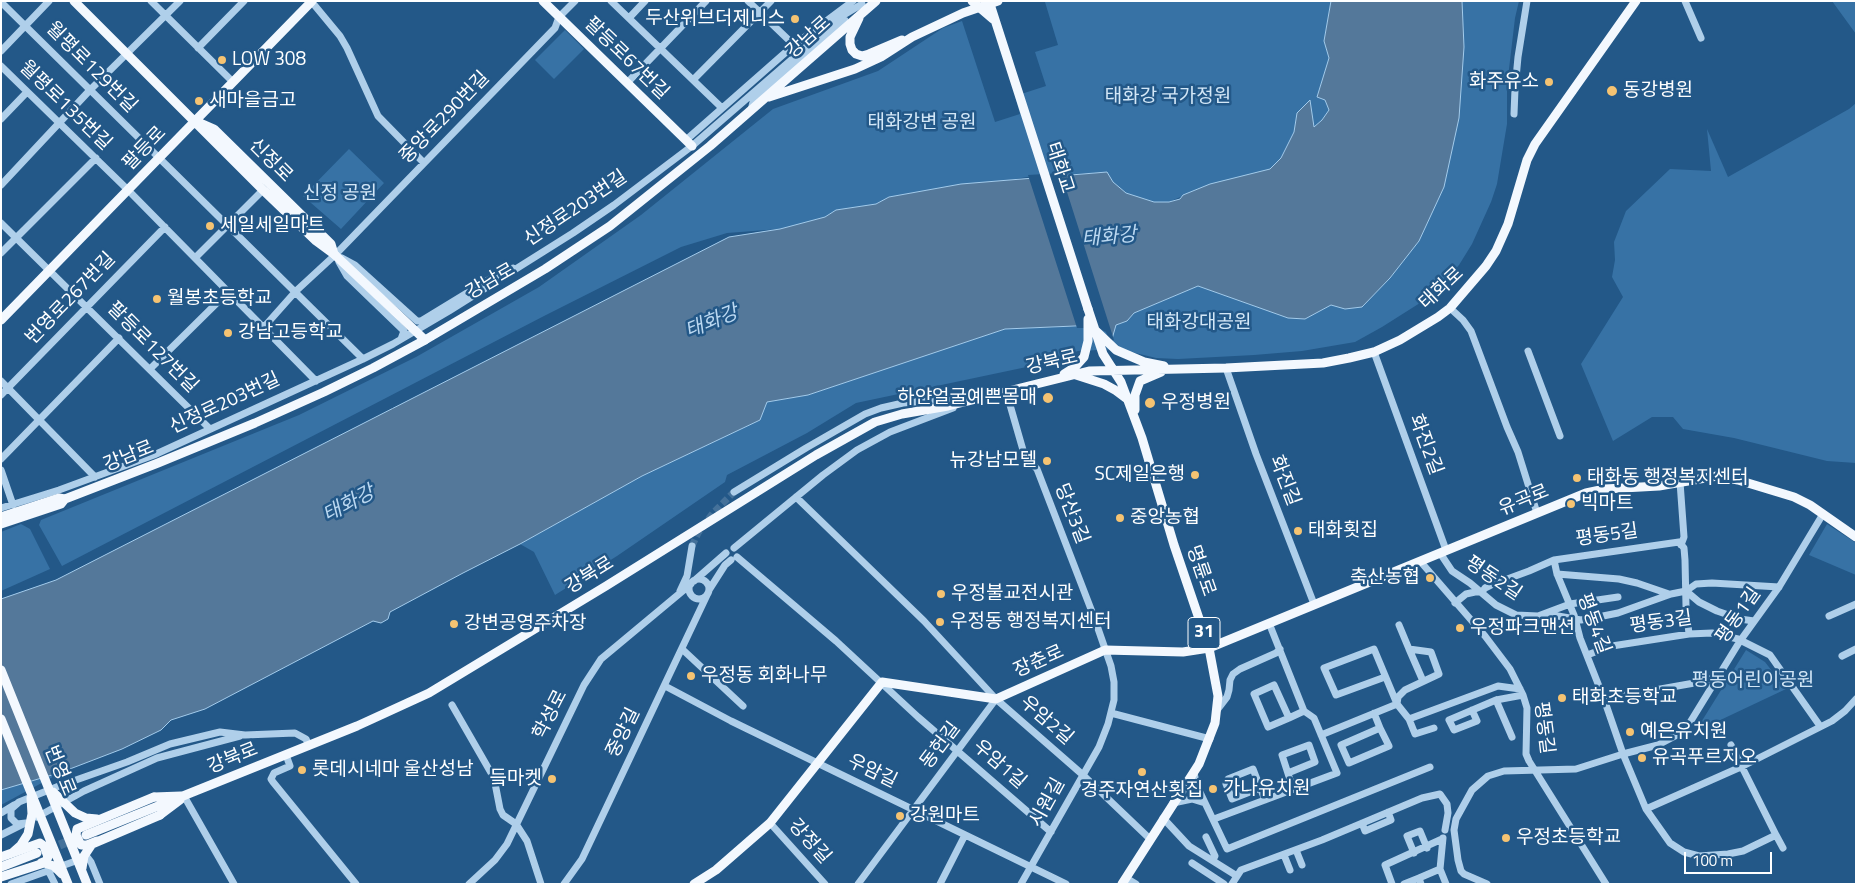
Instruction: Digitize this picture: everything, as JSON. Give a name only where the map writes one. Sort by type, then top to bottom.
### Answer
[{"type":"main road","name":"신정로","points":[[74,1],[196,121],[227,148],[308,227]]},
{"type":"main road","name":"팔등로","points":[[1,320],[311,1]]},
{"type":"main road","name":"팔등로67번길","points":[[543,1],[689,143]]},
{"type":"main road","name":"강남로","points":[[1,524],[61,504],[65,499],[158,463],[289,408],[373,368],[425,340],[545,269],[610,226],[766,98],[865,5],[876,1]]},
{"type":"main road","points":[[972,1],[994,19]]},
{"type":"main road","name":"태화교","points":[[989,1],[1094,328],[1104,344]]},
{"type":"main road","points":[[766,98],[855,69],[881,57],[912,37],[963,13],[998,1]]},
{"type":"main road","name":"태화로","points":[[1115,371],[1323,363],[1374,352],[1418,330],[1450,308],[1476,280],[1496,251],[1514,210],[1527,160],[1536,144],[1636,1]]},
{"type":"main road","points":[[865,5],[850,37],[852,50],[856,54],[862,56],[869,54],[896,41],[912,37]]},
{"type":"main road","name":"신정로","points":[[227,148],[263,190],[331,244],[335,255],[425,340]]},
{"type":"main road","points":[[1055,379],[1080,362],[1087,349],[1088,309]]},
{"type":"main road","points":[[1104,344],[1144,362],[1178,369]]},
{"type":"main road","name":"명륜로","points":[[1104,344],[1103,354],[1115,371],[1129,401],[1137,425],[1174,545],[1209,648],[1216,682],[1217,711],[1210,739],[1194,773],[1163,818],[1124,881]]},
{"type":"main road","points":[[1137,425],[1134,395],[1140,381],[1169,369]]},
{"type":"main road","name":"강북로","points":[[86,835],[406,705],[449,682],[862,428],[902,414],[977,399],[1073,374],[1090,371],[1115,371]]},
{"type":"main road","points":[[1073,374],[1104,384],[1129,401]]},
{"type":"main road","name":"유곡로","points":[[1209,648],[1595,490],[1659,486],[1717,476],[1738,480],[1794,497],[1856,537]]},
{"type":"main road","name":"강남로","points":[[1,517],[12,509],[59,498],[65,499]]},
{"type":"main road","points":[[1,529],[16,524],[24,516]]},
{"type":"main road","name":"장춘로","points":[[996,699],[1105,650],[1183,652],[1209,648]]},
{"type":"main road","name":"번영로","points":[[1,670],[87,884]]},
{"type":"main road","points":[[698,883],[716,870],[770,823],[882,682],[996,699]]},
{"type":"main road","name":"번영로","points":[[1,719],[67,881]]},
{"type":"main road","points":[[47,784],[65,805],[75,813],[86,818],[102,818]]},
{"type":"main road","points":[[12,853],[22,845],[30,828],[32,814],[30,791]]},
{"type":"main road","points":[[184,796],[177,804],[160,815],[87,846],[81,845],[76,832],[79,828],[154,797],[184,796]]},
{"type":"main road","points":[[82,871],[86,851],[97,842]]},
{"type":"main road","points":[[1,857],[40,843],[44,846],[48,857],[46,861],[1,878]]},
{"type":"main road","points":[[1,867],[38,853]]},
{"type":"main road","points":[[40,863],[54,866],[67,881]]},
{"type":"street","points":[[1,51],[50,1]]},
{"type":"street","points":[[151,1],[233,82]]},
{"type":"street","points":[[1,185],[90,90],[180,1]]},
{"type":"street","points":[[198,48],[244,1]]},
{"type":"street","points":[[311,1],[348,48],[378,116],[424,163]]},
{"type":"street","name":"중앙로290번길","points":[[264,327],[555,28],[559,17],[575,1]]},
{"type":"street","points":[[611,1],[722,108]]},
{"type":"street","points":[[629,18],[645,1]]},
{"type":"street","points":[[628,83],[706,1]]},
{"type":"street","points":[[748,1],[801,52]]},
{"type":"street","points":[[693,80],[771,1]]},
{"type":"street","points":[[689,143],[722,108],[794,45],[853,1]]},
{"type":"street","points":[[1514,114],[1514,89],[1527,1]]},
{"type":"street","points":[[1685,1],[1701,38]]},
{"type":"street","name":"월평로129번길","points":[[1,2],[363,359]]},
{"type":"street","points":[[751,110],[753,102],[865,5]]},
{"type":"street","name":"신정로203번길","points":[[12,509],[154,455],[209,428],[363,359],[401,339],[522,266],[614,205],[801,52],[842,16],[865,5]]},
{"type":"street","name":"월평로135번길","points":[[1,66],[96,158],[316,381]]},
{"type":"street","points":[[1,119],[27,92]]},
{"type":"street","points":[[1,253],[96,158]]},
{"type":"street","name":"신정로","points":[[195,258],[263,190]]},
{"type":"street","name":"팔등로127번길","points":[[1,223],[209,428]]},
{"type":"street","name":"번영로267번길","points":[[1,395],[165,227]]},
{"type":"street","points":[[335,255],[355,265],[417,321],[421,322],[503,271],[522,266]]},
{"type":"street","points":[[335,255],[347,276],[404,331],[401,339]]},
{"type":"street","points":[[150,369],[228,291]]},
{"type":"street","points":[[1450,308],[1471,331],[1518,452],[1537,513]]},
{"type":"street","points":[[1,459],[119,338]]},
{"type":"street","points":[[1528,351],[1560,436]]},
{"type":"street","name":"화진2길","points":[[1374,352],[1443,551]]},
{"type":"street","name":"화진길","points":[[1226,368],[1256,454],[1314,604]]},
{"type":"street","points":[[1,381],[95,477]]},
{"type":"street","name":"당산3길","points":[[1006,391],[1025,456],[1037,469],[1105,650]]},
{"type":"street","points":[[734,492],[855,419],[873,411],[926,400],[977,399]]},
{"type":"street","points":[[882,682],[734,558],[727,558],[726,553],[729,548],[734,548],[823,474],[873,440],[977,399]]},
{"type":"street","points":[[1,470],[12,509]]},
{"type":"street","points":[[1680,482],[1684,537],[1681,544],[1684,548],[1689,634]]},
{"type":"street","name":"우암2길","points":[[796,497],[924,621],[996,699],[1082,775],[1150,839]]},
{"type":"street","points":[[1,510],[12,509],[24,516]]},
{"type":"street","name":"평동1길","points":[[1456,819],[1472,790],[1488,776],[1504,770],[1576,770],[1623,754],[1658,745],[1680,734],[1689,724],[1740,640],[1779,587],[1823,514]]},
{"type":"street","name":"평동5길","points":[[1466,594],[1482,592],[1491,585],[1554,560],[1670,543],[1679,542],[1681,544]]},
{"type":"street","points":[[676,597],[687,576],[692,546]]},
{"type":"street","points":[[734,548],[738,553],[734,558]]},
{"type":"street","name":"평동2길","points":[[1443,551],[1452,571],[1482,592],[1496,605],[1511,613],[1523,616],[1558,616],[1575,620],[1618,613],[1669,594],[1686,591],[1696,584],[1712,583],[1779,587]]},
{"type":"street","name":"학성로","points":[[469,884],[495,860],[507,844],[580,694],[597,664],[620,642],[690,587],[726,553]]},
{"type":"street","name":"중앙길","points":[[564,884],[582,859],[708,592],[725,565],[734,558]]},
{"type":"street","name":"평동4길","points":[[1554,560],[1556,574],[1570,604],[1623,754],[1646,809],[1670,843],[1684,852],[1699,856],[1728,854],[1743,851],[1776,835]]},
{"type":"street","name":"평동길","points":[[1420,561],[1485,636],[1510,669],[1527,708],[1526,754],[1606,884]]},
{"type":"street","name":"평동2길","points":[[1556,574],[1608,577],[1637,583],[1669,594]]},
{"type":"street","points":[[687,576],[690,587],[695,598],[701,599],[708,592],[705,581],[699,579],[690,587]]},
{"type":"street","points":[[1455,603],[1466,594],[1466,586],[1461,576]]},
{"type":"street","points":[[1686,591],[1699,602],[1717,611],[1740,619],[1754,621]]},
{"type":"street","name":"평동2길","points":[[1538,616],[1570,604],[1618,597]]},
{"type":"street","points":[[1829,616],[1856,604]]},
{"type":"street","points":[[1214,819],[1337,773],[1314,718],[1304,711],[1269,623]]},
{"type":"street","points":[[1399,625],[1423,681]]},
{"type":"street","name":"평동3길","points":[[1587,655],[1612,646],[1689,634],[1712,633],[1740,640],[1770,655],[1820,726]]},
{"type":"street","points":[[1386,677],[1336,695],[1324,668],[1374,648],[1386,677],[1397,704],[1409,719],[1415,734],[1434,728]]},
{"type":"street","points":[[682,649],[743,706]]},
{"type":"street","points":[[1217,711],[1227,697],[1233,674],[1240,669],[1276,654],[1280,649]]},
{"type":"street","points":[[1397,704],[1398,697],[1405,690],[1439,674],[1431,652],[1409,649]]},
{"type":"street","points":[[1842,656],[1856,649]]},
{"type":"street","name":"시원길","points":[[1020,884],[1052,832],[1099,747],[1108,724],[1114,700],[1114,682],[1105,650]]},
{"type":"street","points":[[1604,699],[1700,682],[1719,676]]},
{"type":"street","name":"우암1길","points":[[882,682],[918,717],[1052,832]]},
{"type":"street","points":[[1289,718],[1274,685],[1254,694],[1268,727],[1289,718],[1304,711]]},
{"type":"street","name":"우암길","points":[[665,686],[818,764],[1066,884]]},
{"type":"street","points":[[1409,719],[1498,686],[1521,692]]},
{"type":"street","points":[[1472,710],[1521,692]]},
{"type":"street","name":"동헌길","points":[[858,884],[996,699]]},
{"type":"street","points":[[1646,809],[1743,766],[1841,715],[1856,699]]},
{"type":"street","points":[[1496,700],[1512,737]]},
{"type":"street","points":[[1321,735],[1397,704]]},
{"type":"street","points":[[452,705],[494,778],[503,815],[516,824],[528,841],[541,884]]},
{"type":"street","points":[[1111,713],[1210,739]]},
{"type":"street","points":[[1374,713],[1388,746],[1349,763],[1341,745],[1380,728]]},
{"type":"street","points":[[1,813],[19,802],[170,744],[220,732],[245,735],[295,733],[306,739],[309,746]]},
{"type":"street","points":[[1,834],[26,823],[84,791],[157,758],[245,735]]},
{"type":"street","points":[[1288,773],[1315,762],[1309,745],[1282,755],[1293,789]]},
{"type":"street","points":[[1731,745],[1783,848]]},
{"type":"street","points":[[286,755],[290,766],[274,774],[272,779],[356,884]]},
{"type":"street","points":[[1194,773],[1197,786],[1227,849],[1430,767]]},
{"type":"street","points":[[1260,788],[1232,799],[1226,784],[1228,779],[1253,769],[1265,800]]},
{"type":"street","points":[[1232,884],[1241,870],[1284,855],[1422,798],[1440,794],[1446,804],[1448,813],[1442,840],[1440,869],[1446,884]]},
{"type":"street","points":[[184,796],[234,884]]},
{"type":"street","points":[[1173,803],[1192,799],[1205,803]]},
{"type":"street","points":[[19,802],[11,809],[11,818],[18,824],[26,823]]},
{"type":"street","points":[[1163,818],[1189,846],[1237,876]]},
{"type":"street","points":[[1445,830],[1456,819]]},
{"type":"street","points":[[1456,819],[1454,830],[1461,871],[1487,884]]},
{"type":"street","name":"강정길","points":[[770,823],[825,884]]},
{"type":"street","points":[[1414,853],[1407,836],[1420,831],[1426,848]]},
{"type":"street","points":[[940,884],[965,835]]},
{"type":"street","points":[[1206,837],[1215,856],[1213,860]]},
{"type":"street","points":[[1392,884],[1384,865],[1442,840]]},
{"type":"street","points":[[1296,850],[1302,865]]},
{"type":"street","points":[[1284,855],[1290,870]]},
{"type":"street","points":[[11,884],[84,858],[88,858],[91,862],[100,884]]},
{"type":"street","points":[[1192,863],[1224,884]]},
{"type":"street","points":[[1404,884],[1420,881],[1440,869]]},
{"type":"street","points":[[48,870],[55,884]]},
{"type":"street","points":[[1124,881],[1136,884]]},
{"type":"green space","points":[[1046,1],[1331,1],[1324,41],[1329,58],[1317,97],[1325,100],[1329,110],[1314,127],[1310,100],[1297,113],[1294,132],[1281,158],[1270,169],[1210,184],[1169,202],[1154,202],[1126,193],[1113,182],[1106,172],[1027,177],[1004,181],[961,184],[889,197],[876,204],[836,210],[825,217],[780,229],[727,233],[681,247],[62,566],[39,525],[41,520],[299,415],[416,357],[539,287],[641,215],[773,109],[878,71],[943,28],[962,21],[995,122],[1020,114],[1015,96],[1046,86],[1035,52],[1058,45]]},
{"type":"green space","name":"태화강대공원","points":[[1462,1],[1519,1],[1515,18],[1507,86],[1507,124],[1497,184],[1472,244],[1459,265],[1431,296],[1382,327],[1355,342],[1302,351],[1254,355],[1178,359],[1156,358],[1119,349],[1078,351],[1055,361],[856,403],[807,433],[727,475],[725,482],[617,556],[555,595],[534,552],[520,544],[642,476],[760,420],[767,402],[808,395],[1005,329],[1116,325],[1127,321],[1134,313],[1198,286],[1288,318],[1305,319],[1331,305],[1345,309],[1362,307],[1390,278],[1419,241],[1464,47]]},
{"type":"green space","points":[[1832,1],[1856,1],[1856,34]]},
{"type":"green space","points":[[565,30],[584,49],[554,79],[535,60]]},
{"type":"green space","points":[[1856,103],[1856,463],[1827,461],[1734,438],[1683,429],[1673,417],[1652,417],[1613,441],[1581,364],[1623,297],[1612,277],[1615,260],[1614,242],[1626,211],[1670,169],[1711,171],[1707,129],[1728,177],[1849,109]]},
{"type":"green space","name":"신정 공원","points":[[349,149],[384,183],[341,229],[303,196]]},
{"type":"green space","points":[[21,524],[30,529],[50,569],[1,591],[1,532]]},
{"type":"green space","points":[[1827,524],[1856,543],[1856,575],[1809,555]]},
{"type":"green space","name":"평동어린이공원","points":[[1746,650],[1765,662],[1786,689],[1695,732]]},
{"type":"green space","points":[[62,772],[1,805],[1,790]]},
{"type":"water","name":"태화강","points":[[1331,1],[1462,1],[1464,47],[1459,118],[1444,187],[1419,241],[1390,278],[1362,307],[1345,309],[1331,305],[1305,319],[1288,318],[1198,286],[1134,313],[1127,321],[1116,325],[1112,339],[1108,330],[1098,325],[1005,329],[808,395],[767,402],[760,420],[642,476],[520,544],[390,612],[388,619],[381,623],[373,621],[205,709],[171,720],[161,730],[122,749],[62,772],[1,790],[1,599],[56,580],[729,237],[780,229],[825,217],[836,210],[876,204],[889,197],[961,184],[1107,172],[1113,182],[1126,193],[1154,202],[1169,202],[1180,199],[1183,195],[1210,184],[1270,169],[1281,158],[1294,132],[1297,113],[1310,100],[1314,127],[1329,110],[1325,100],[1317,97],[1329,58],[1324,41]]},
{"type":"pier","points":[[1061,173],[1114,340],[1112,341],[1109,340],[1106,332],[1098,328],[1077,328],[1028,175]]},
{"type":"tunnel","points":[[692,546],[698,533],[713,513],[734,492]]},
{"type":"tunnel","points":[[47,850],[77,838]]},
{"type":"place","name":"두산위브더제니스","points":[[795,19]]},
{"type":"place","name":"LOW 308","points":[[222,60]]},
{"type":"place","name":"화주유소","points":[[1549,82]]},
{"type":"place","name":"동강병원","points":[[1612,91]]},
{"type":"place","name":"새마을금고","points":[[199,101]]},
{"type":"place","name":"세일세일마트","points":[[210,226]]},
{"type":"place","name":"월봉초등학교","points":[[157,299]]},
{"type":"place","name":"강남고등학교","points":[[228,333]]},
{"type":"place","name":"하얀얼굴예쁜몸매","points":[[1048,398]]},
{"type":"place","name":"우정병원","points":[[1150,403]]},
{"type":"place","name":"뉴강남모텔","points":[[1047,461]]},
{"type":"place","name":"SC제일은행","points":[[1195,475]]},
{"type":"place","name":"태화동 행정복지센터","points":[[1577,478]]},
{"type":"place","name":"빅마트","points":[[1571,504]]},
{"type":"place","name":"중앙농협","points":[[1120,518]]},
{"type":"place","name":"태화횟집","points":[[1298,531]]},
{"type":"place","name":"축산농협","points":[[1430,578]]},
{"type":"place","name":"우정불교전시관","points":[[941,594]]},
{"type":"place","name":"우정동 행정복지센터","points":[[940,622]]},
{"type":"place","name":"강변공영주차장","points":[[454,624]]},
{"type":"place","name":"우정파크맨션","points":[[1460,628]]},
{"type":"place","name":"우정동 회화나무","points":[[691,676]]},
{"type":"place","name":"태화초등학교","points":[[1562,698]]},
{"type":"place","name":"예은유치원","points":[[1630,732]]},
{"type":"place","name":"유곡푸르지오","points":[[1642,758]]},
{"type":"place","name":"롯데시네마 울산성남","points":[[302,770]]},
{"type":"place","name":"경주자연산횟집","points":[[1142,772]]},
{"type":"place","name":"듴마켓","points":[[552,779]]},
{"type":"place","name":"가나유치원","points":[[1213,789]]},
{"type":"place","name":"강원마트","points":[[900,816]]},
{"type":"place","name":"우정초등학교","points":[[1506,838]]},
{"type":"park label","name":"태화강 국가정원","points":[[1168,97]]},
{"type":"park label","name":"태화강변 공원","points":[[922,123]]}]
